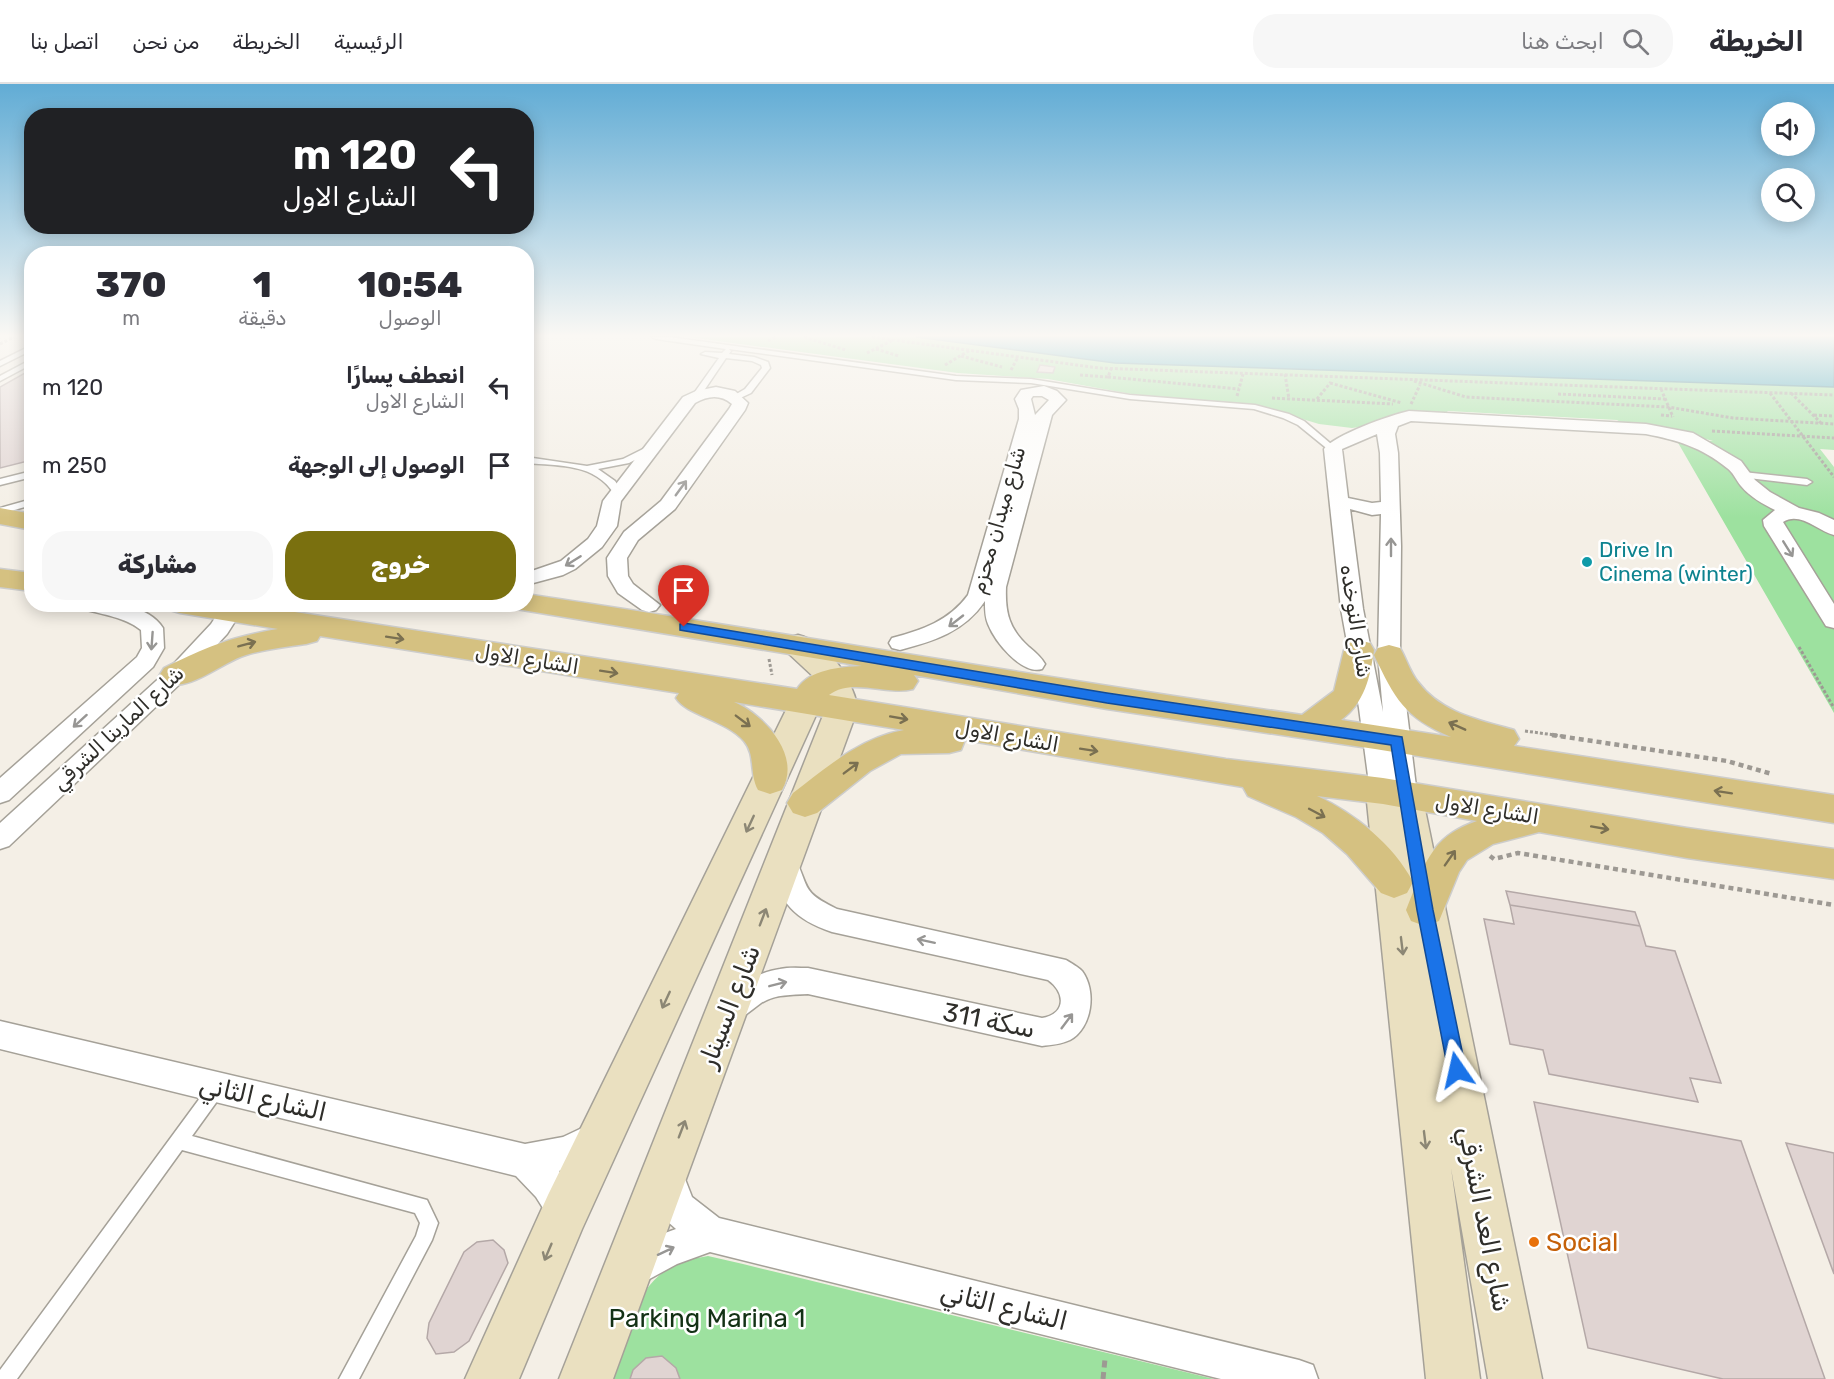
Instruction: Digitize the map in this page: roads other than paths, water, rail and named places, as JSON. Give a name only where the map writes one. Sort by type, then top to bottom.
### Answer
[{"type":"main road","points":[[0,516],[24,520]]},
{"type":"main road","points":[[0,578],[24,581]]},
{"type":"main road","points":[[534,588],[1034,664],[1216,714]]},
{"type":"main road","points":[[534,604],[798,645],[1107,698],[1386,739],[1834,810]]},
{"type":"main road","name":"الشارع الاول","points":[[250,612],[337,629],[652,679],[827,696],[1031,741],[1226,772],[1394,793],[1687,843],[1834,864]]},
{"type":"main road","points":[[175,676],[246,644],[337,629]]},
{"type":"main road","points":[[1305,728],[1341,705],[1349,693],[1356,674],[1374,652],[1426,708],[1451,724],[1488,737],[1598,759],[1654,781]]},
{"type":"main road","points":[[827,696],[881,678],[1054,700],[1107,698]]},
{"type":"main road","points":[[652,679],[667,688],[721,708],[750,726],[768,754],[770,781]]},
{"type":"main road","points":[[805,803],[865,757],[896,744],[1031,741]]},
{"type":"main road","points":[[1226,772],[1314,810],[1334,822],[1362,845],[1409,896],[1443,867],[1453,851],[1467,840],[1484,833],[1542,818]]},
{"type":"main road","points":[[1790,857],[1834,872]]},
{"type":"street","points":[[534,577],[556,571],[579,558],[595,543],[607,526],[612,501],[689,400],[693,397]]},
{"type":"street","name":"شارع ميدان محزم","points":[[900,643],[929,636],[946,628],[970,608],[978,595],[1027,419],[1024,397]]},
{"type":"street","name":"شارع ميدان محزم","points":[[1034,664],[999,627],[994,603],[996,587],[1044,414],[1058,400],[1055,397]]},
{"type":"street","points":[[649,605],[625,588],[618,576],[617,558],[623,546],[637,530],[668,505],[737,410],[740,403],[736,398]]},
{"type":"street","points":[[1339,445],[1392,421],[1409,416],[1646,429],[1687,437],[1704,445],[1735,465],[1746,480],[1763,496],[1794,513],[1819,520],[1834,528]]},
{"type":"street","name":"شارع النوخده","points":[[1386,739],[1374,652],[1390,507],[1386,442],[1392,421]]},
{"type":"street","points":[[1339,445],[1368,446],[1389,463]]},
{"type":"street","name":"شارع النوخده","points":[[1339,445],[1339,501],[1352,609],[1374,652],[1386,739]]},
{"type":"street","points":[[1746,480],[1757,504],[1774,526],[1834,621]]},
{"type":"street","points":[[1339,501],[1372,509],[1390,507]]},
{"type":"street","points":[[1774,526],[1775,516],[1794,513]]},
{"type":"street","points":[[607,526],[637,530]]},
{"type":"street","name":"شارع المارينا الشرقي","points":[[0,792],[145,662],[153,648],[152,628],[144,621],[120,612]]},
{"type":"street","name":"شارع المارينا الشرقي","points":[[0,838],[175,676],[219,629],[228,612]]},
{"type":"street","points":[[492,1379],[516,1356],[565,1212],[770,781],[827,696],[825,666],[798,645]]},
{"type":"street","name":"شارع السينار","points":[[586,1379],[784,864],[805,803],[827,696]]},
{"type":"street","name":"شارع العد الشرقي","points":[[1386,739],[1409,896],[1442,1370]]},
{"type":"street","name":"سكة 311","points":[[727,1011],[752,993],[779,982],[808,981],[1042,1032],[1061,1029],[1073,1016],[1076,996],[1071,980],[1056,969],[832,920],[806,907],[790,890],[784,864]]},
{"type":"street","name":"شارع العد الشرقي","points":[[1409,896],[1519,1368]]},
{"type":"street","name":"الشارع الثاني","points":[[0,1035],[525,1161],[565,1153],[601,1136]]},
{"type":"street","points":[[525,1161],[548,1185],[565,1212]]},
{"type":"street","name":"الشارع الثاني","points":[[666,1172],[679,1209],[710,1234],[1299,1379]]},
{"type":"street","points":[[625,1274],[667,1250],[710,1234]]},
{"type":"lane","points":[[1135,397],[1255,407],[1286,416],[1339,445]]},
{"type":"lane","points":[[585,468],[626,461],[655,445]]},
{"type":"lane","points":[[534,461],[585,468],[611,480],[618,493]]},
{"type":"lane","points":[[0,482],[24,476]]},
{"type":"lane","points":[[1746,480],[1807,482]]},
{"type":"lane","points":[[0,510],[24,504]]},
{"type":"lane","points":[[5,1379],[218,1087]]},
{"type":"lane","points":[[178,1141],[421,1206],[429,1222],[423,1240],[349,1379]]},
{"type":"place","name":"Drive In Cinema (winter)","points":[[1587,562]]},
{"type":"place","name":"Social","points":[[1534,1242]]},
{"type":"park label","name":"Parking Marina 1","points":[[707,1318]]}]
